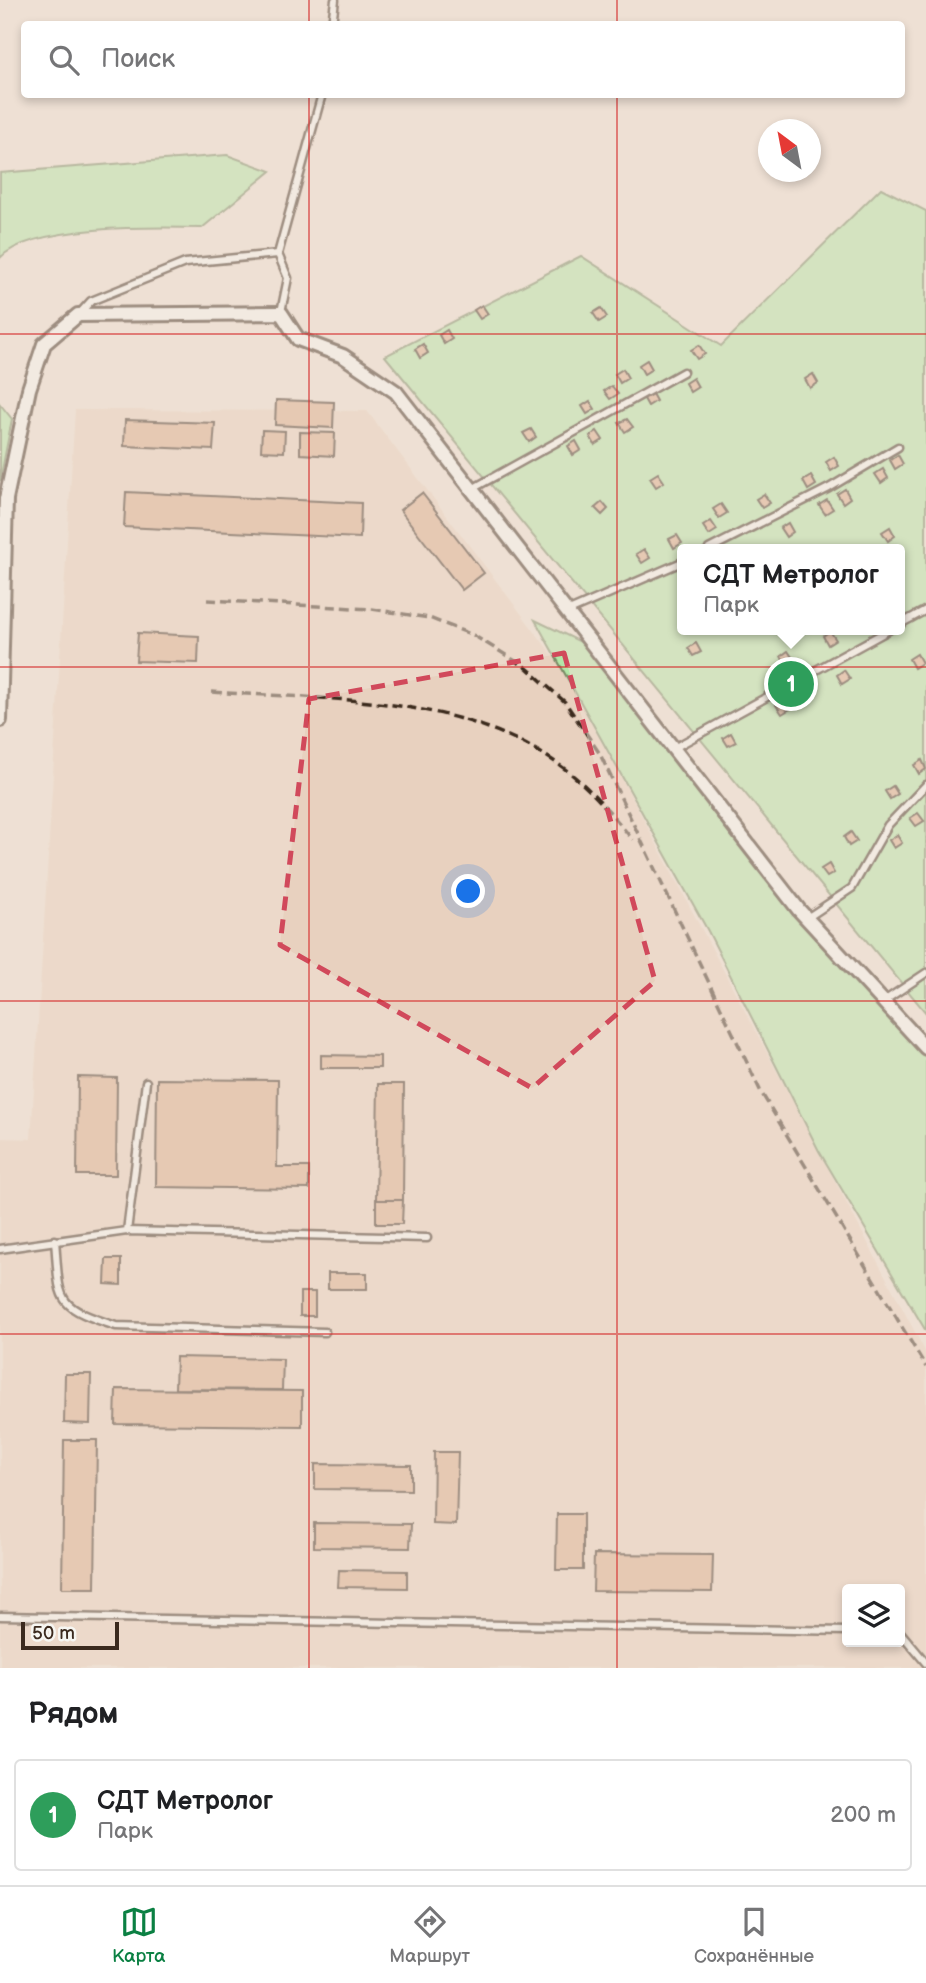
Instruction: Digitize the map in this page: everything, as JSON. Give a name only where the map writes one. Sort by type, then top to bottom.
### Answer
[{"type":"street","points":[[0,720],[6,499],[29,389],[44,344],[78,315],[281,313],[298,339],[343,356],[396,392],[807,918],[926,1048]]},
{"type":"lane","points":[[332,21],[335,0]]},
{"type":"lane","points":[[281,313],[288,278],[278,254],[321,98]]},
{"type":"lane","points":[[78,315],[90,301],[185,263],[278,254]]},
{"type":"lane","points":[[472,489],[682,372]]},
{"type":"lane","points":[[719,544],[829,488],[898,447]]},
{"type":"lane","points":[[569,611],[677,564]]},
{"type":"lane","points":[[905,621],[926,610]]},
{"type":"lane","points":[[674,748],[881,635]]},
{"type":"lane","points":[[807,918],[852,888],[888,825],[926,785]]},
{"type":"lane","points":[[884,1001],[926,973]]},
{"type":"lane","points":[[127,1231],[146,1082]]},
{"type":"lane","points":[[0,1249],[127,1231],[428,1238]]},
{"type":"lane","points":[[55,1240],[60,1295],[66,1305],[85,1316],[116,1326],[325,1332]]},
{"type":"lane","points":[[0,1616],[842,1631]]},
{"type":"lane","points":[[905,1638],[926,1663]]},
{"type":"highlighted area","points":[[564,653],[655,981],[532,1088],[280,945],[309,699]]},
{"type":"shaded area","points":[[75,410],[367,411],[566,673],[926,1353],[926,1668],[0,1668],[0,1138],[31,1139]]},
{"type":"green space","points":[[227,155],[271,171],[202,228],[126,228],[66,233],[16,247],[0,258],[0,173]]},
{"type":"green space","points":[[881,188],[926,211],[926,1013],[385,356],[581,256],[721,346]]},
{"type":"green space","points":[[0,404],[12,419],[0,481]]},
{"type":"green space","points":[[535,620],[585,644],[792,913],[926,1055],[926,1331],[819,1151],[708,931]]},
{"type":"building","points":[[482,305],[488,314],[480,319],[474,310]]},
{"type":"building","points":[[601,308],[607,317],[599,322],[593,313]]},
{"type":"building","points":[[447,330],[452,339],[444,344],[439,335]]},
{"type":"building","points":[[423,344],[428,353],[420,358],[415,349]]},
{"type":"building","points":[[699,345],[705,354],[697,359],[691,350]]},
{"type":"building","points":[[647,360],[652,369],[644,374],[639,365]]},
{"type":"building","points":[[623,369],[628,378],[620,383],[615,374]]},
{"type":"building","points":[[813,374],[818,383],[810,388],[805,379]]},
{"type":"building","points":[[693,378],[698,387],[690,392],[685,383]]},
{"type":"building","points":[[612,386],[618,394],[610,399],[604,391]]},
{"type":"building","points":[[651,392],[656,401],[648,406],[643,397]]},
{"type":"building","points":[[276,400],[334,402],[333,428],[275,425]]},
{"type":"building","points":[[590,401],[595,409],[587,414],[582,406]]},
{"type":"building","points":[[627,419],[633,427],[625,432],[619,423]]},
{"type":"building","points":[[125,420],[215,423],[213,450],[124,446]]},
{"type":"building","points":[[531,429],[536,437],[529,442],[523,433]]},
{"type":"building","points":[[262,430],[285,431],[284,452],[261,451]]},
{"type":"building","points":[[597,431],[603,440],[595,445],[590,436]]},
{"type":"building","points":[[300,432],[335,433],[334,456],[300,454]]},
{"type":"building","points":[[576,441],[581,450],[573,455],[568,446]]},
{"type":"building","points":[[898,455],[903,464],[895,469],[890,460]]},
{"type":"building","points":[[834,457],[839,466],[831,471],[826,462]]},
{"type":"building","points":[[883,469],[888,478],[881,483],[875,474]]},
{"type":"building","points":[[658,473],[664,482],[656,487],[650,478]]},
{"type":"building","points":[[811,476],[816,485],[808,490],[803,481]]},
{"type":"building","points":[[845,489],[850,498],[843,503],[837,494]]},
{"type":"building","points":[[126,492],[361,503],[360,538],[124,527]]},
{"type":"building","points":[[422,493],[484,573],[462,590],[400,510]]},
{"type":"building","points":[[764,494],[770,503],[762,508],[756,499]]},
{"type":"building","points":[[827,500],[833,509],[825,514],[819,505]]},
{"type":"building","points":[[602,502],[608,509],[602,515],[595,508]]},
{"type":"building","points":[[721,504],[727,513],[719,518],[713,509]]},
{"type":"building","points":[[711,521],[717,530],[709,535],[703,526]]},
{"type":"building","points":[[788,523],[793,532],[786,537],[780,528]]},
{"type":"building","points":[[890,527],[895,536],[888,541],[882,532]]},
{"type":"building","points":[[677,535],[682,543],[674,548],[669,539]]},
{"type":"building","points":[[644,549],[650,558],[642,563],[636,554]]},
{"type":"building","points":[[138,633],[199,636],[198,663],[136,661]]},
{"type":"building","points":[[833,635],[836,640],[828,645],[823,636]]},
{"type":"building","points":[[696,643],[701,652],[693,656],[688,648]]},
{"type":"building","points":[[788,651],[794,660],[786,665],[781,656]]},
{"type":"building","points":[[917,654],[922,663],[914,668],[909,659]]},
{"type":"building","points":[[844,670],[850,679],[842,684],[837,675]]},
{"type":"building","points":[[784,700],[790,709],[782,714],[776,705]]},
{"type":"building","points":[[731,733],[736,742],[728,746],[723,738]]},
{"type":"building","points":[[922,760],[926,769],[919,774],[914,765]]},
{"type":"building","points":[[893,786],[898,794],[890,799],[885,791]]},
{"type":"building","points":[[918,813],[924,821],[916,826],[910,818]]},
{"type":"building","points":[[851,832],[857,841],[849,846],[844,837]]},
{"type":"building","points":[[897,835],[902,843],[894,848],[889,840]]},
{"type":"building","points":[[829,864],[834,873],[827,877],[821,869]]},
{"type":"building","points":[[321,1055],[380,1056],[380,1068],[321,1068]]},
{"type":"building","points":[[78,1077],[117,1078],[116,1175],[77,1175]]},
{"type":"building","points":[[157,1079],[278,1080],[277,1167],[309,1167],[309,1189],[156,1187]]},
{"type":"building","points":[[378,1084],[404,1084],[403,1200],[376,1200]]},
{"type":"building","points":[[376,1200],[403,1200],[402,1224],[376,1224]]},
{"type":"building","points":[[106,1259],[121,1259],[121,1285],[105,1284]]},
{"type":"building","points":[[328,1273],[367,1273],[367,1289],[328,1289]]},
{"type":"building","points":[[300,1292],[315,1292],[315,1316],[300,1316]]},
{"type":"building","points":[[176,1357],[283,1359],[282,1390],[175,1389]]},
{"type":"building","points":[[65,1374],[91,1374],[90,1424],[64,1423]]},
{"type":"building","points":[[116,1389],[302,1391],[302,1426],[115,1424]]},
{"type":"building","points":[[64,1440],[97,1440],[95,1588],[62,1588]]},
{"type":"building","points":[[434,1452],[458,1452],[456,1525],[433,1524]]},
{"type":"building","points":[[315,1464],[411,1465],[411,1490],[315,1489]]},
{"type":"building","points":[[557,1514],[583,1514],[583,1570],[556,1570]]},
{"type":"building","points":[[314,1523],[411,1524],[410,1548],[314,1547]]},
{"type":"building","points":[[594,1554],[713,1555],[712,1592],[593,1591]]},
{"type":"building","points":[[339,1570],[407,1571],[407,1588],[338,1587]]},
{"type":"railway","points":[[207,600],[372,609],[429,618],[473,635],[527,668],[565,702],[600,754],[761,1092],[926,1367]]},
{"type":"railway","points":[[212,692],[391,705],[478,724],[519,741],[569,772],[598,799],[633,840]]},
{"type":"place","name":"СДТ Метролог","points":[[791,684]]}]
